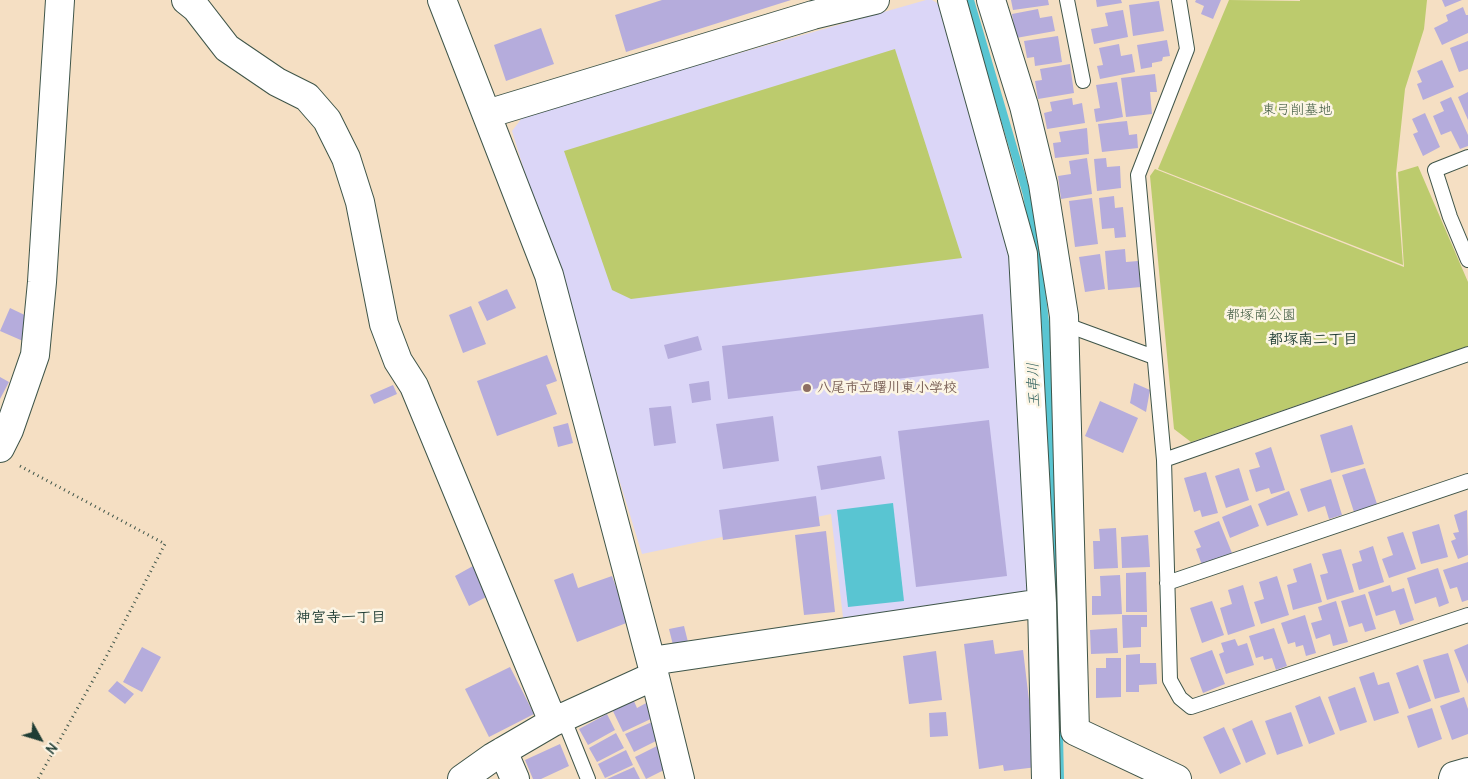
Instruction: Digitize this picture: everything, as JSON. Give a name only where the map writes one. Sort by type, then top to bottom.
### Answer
[{"type":"street","points":[[9,456],[9,430],[35,355],[42,282],[60,0]]},
{"type":"street","points":[[186,0],[196,8],[227,48],[277,82],[307,97],[327,120],[346,158],[360,202],[384,324],[398,361],[414,386],[558,719]]},
{"type":"street","points":[[442,0],[549,275],[653,668],[680,779]]},
{"type":"street","points":[[487,114],[813,14],[875,0]]},
{"type":"street","points":[[952,0],[1023,254],[1042,603],[1046,779]]},
{"type":"street","points":[[992,0],[1024,106],[1043,184],[1054,243],[1064,324],[1075,731],[1177,779]]},
{"type":"street","points":[[462,779],[503,751],[558,719],[653,668],[1042,603]]},
{"type":"street","points":[[503,751],[515,779]]},
{"type":"street","points":[[1453,779],[1454,776],[1468,772]]},
{"type":"lane","points":[[1067,0],[1083,81]]},
{"type":"lane","points":[[1179,0],[1187,49],[1138,175],[1164,460],[1170,680],[1180,698],[1191,707],[1468,615]]},
{"type":"lane","points":[[1468,157],[1435,170],[1450,217],[1468,260]]},
{"type":"lane","points":[[1064,324],[1154,357]]},
{"type":"lane","points":[[1164,460],[1468,354]]},
{"type":"lane","points":[[1167,583],[1468,480]]},
{"type":"lane","points":[[558,719],[588,779]]},
{"type":"path","points":[[9,456],[165,544],[106,657],[38,779]]},
{"type":"shaded area","name":"八尾市立曙川東小学校","points":[[926,0],[932,0],[947,9],[1016,263],[1033,583],[1020,600],[844,626],[831,514],[642,554],[512,131],[525,114]]},
{"type":"green space","name":"東弓削墓地","points":[[1229,0],[1427,0],[1424,29],[1405,89],[1396,174],[1403,265],[1158,169]]},
{"type":"green space","points":[[895,49],[962,258],[631,299],[612,290],[564,151]]},
{"type":"green space","name":"都塚南公園","points":[[1418,166],[1468,282],[1468,346],[1191,442],[1174,429],[1150,176],[1155,169],[1404,267],[1398,172]]},
{"type":"water","points":[[893,503],[904,601],[848,607],[837,510]]},
{"type":"building","points":[[662,0],[791,0],[626,52],[615,15]]},
{"type":"building","points":[[1011,0],[1048,0],[1049,5],[1013,10]]},
{"type":"building","points":[[1096,0],[1121,0],[1122,3],[1097,7]]},
{"type":"building","points":[[1196,0],[1221,0],[1213,19],[1201,14],[1204,6],[1195,2]]},
{"type":"building","points":[[1442,0],[1462,0],[1445,7]]},
{"type":"building","points":[[1159,1],[1164,31],[1133,36],[1129,5]]},
{"type":"building","points":[[1463,7],[1466,15],[1468,15],[1468,33],[1442,45],[1434,28],[1448,21],[1446,15]]},
{"type":"building","points":[[1038,9],[1040,18],[1052,16],[1055,31],[1016,38],[1012,14]]},
{"type":"building","points":[[1123,10],[1128,37],[1094,44],[1091,29],[1108,26],[1105,13]]},
{"type":"building","points":[[541,28],[554,64],[506,81],[494,45]]},
{"type":"building","points":[[1058,36],[1062,62],[1035,66],[1034,57],[1027,58],[1024,41]]},
{"type":"building","points":[[1167,40],[1170,56],[1163,57],[1162,61],[1152,63],[1152,67],[1141,69],[1137,45]]},
{"type":"building","points":[[1468,41],[1468,69],[1459,72],[1450,48]]},
{"type":"building","points":[[1119,44],[1121,56],[1132,54],[1135,72],[1100,79],[1097,66],[1103,65],[1099,48]]},
{"type":"building","points":[[1442,60],[1454,87],[1423,100],[1417,84],[1422,82],[1417,71]]},
{"type":"building","points":[[1070,64],[1074,93],[1038,99],[1035,81],[1042,80],[1040,69]]},
{"type":"building","points":[[1155,74],[1157,92],[1150,92],[1152,114],[1126,117],[1121,78]]},
{"type":"building","points":[[1117,82],[1123,117],[1096,122],[1094,109],[1100,108],[1096,85]]},
{"type":"building","points":[[1468,92],[1468,120],[1458,97]]},
{"type":"building","points":[[1451,97],[1468,135],[1468,146],[1460,149],[1451,131],[1441,135],[1433,116],[1444,111],[1440,102]]},
{"type":"building","points":[[1072,98],[1073,105],[1082,103],[1085,123],[1047,129],[1044,113],[1052,111],[1050,102]]},
{"type":"building","points":[[1425,113],[1440,147],[1423,156],[1413,134],[1418,132],[1412,119]]},
{"type":"building","points":[[1127,121],[1129,135],[1137,134],[1138,148],[1102,152],[1098,124]]},
{"type":"building","points":[[1087,128],[1089,154],[1055,158],[1053,143],[1061,142],[1059,132]]},
{"type":"building","points":[[1087,158],[1092,194],[1061,199],[1058,176],[1071,174],[1069,161]]},
{"type":"building","points":[[1106,158],[1107,167],[1120,166],[1121,188],[1097,191],[1094,159]]},
{"type":"building","points":[[1114,196],[1115,208],[1123,207],[1126,237],[1115,238],[1114,228],[1102,229],[1099,198]]},
{"type":"building","points":[[1092,198],[1098,244],[1075,247],[1069,201]]},
{"type":"building","points":[[1125,249],[1126,262],[1138,261],[1141,287],[1108,290],[1105,251]]},
{"type":"building","points":[[1100,254],[1105,289],[1085,292],[1079,257]]},
{"type":"building","points":[[507,289],[516,308],[487,321],[478,302]]},
{"type":"building","points":[[471,306],[486,344],[463,353],[449,315]]},
{"type":"building","points":[[10,308],[33,319],[23,341],[0,331]]},
{"type":"building","points":[[983,314],[989,368],[728,399],[722,346]]},
{"type":"building","points":[[698,336],[702,350],[668,359],[664,345]]},
{"type":"building","points":[[547,355],[557,381],[546,385],[557,414],[497,436],[477,381]]},
{"type":"building","points":[[0,377],[9,382],[0,399]]},
{"type":"building","points":[[709,381],[711,400],[692,403],[689,384]]},
{"type":"building","points":[[1134,383],[1150,390],[1146,412],[1130,403]]},
{"type":"building","points":[[393,385],[397,394],[374,404],[370,395]]},
{"type":"building","points":[[1100,401],[1138,418],[1123,453],[1085,436]]},
{"type":"building","points":[[671,406],[676,443],[654,446],[649,408]]},
{"type":"building","points":[[773,416],[779,461],[723,469],[716,424]]},
{"type":"building","points":[[989,420],[1007,576],[916,587],[898,431]]},
{"type":"building","points":[[568,423],[573,443],[558,447],[553,427]]},
{"type":"building","points":[[1352,425],[1364,464],[1331,473],[1320,435]]},
{"type":"building","points":[[1271,447],[1285,490],[1271,494],[1269,488],[1256,492],[1249,470],[1260,467],[1255,453]]},
{"type":"building","points":[[881,456],[885,479],[821,490],[817,466]]},
{"type":"building","points":[[1239,468],[1249,500],[1226,508],[1215,476]]},
{"type":"building","points":[[1365,468],[1377,504],[1354,512],[1342,475]]},
{"type":"building","points":[[1206,472],[1218,513],[1202,517],[1200,510],[1194,512],[1184,478]]},
{"type":"building","points":[[1331,479],[1342,515],[1329,519],[1325,506],[1308,512],[1300,489]]},
{"type":"building","points":[[1289,491],[1298,515],[1267,526],[1258,504]]},
{"type":"building","points":[[816,496],[820,526],[723,540],[719,510]]},
{"type":"building","points":[[1251,505],[1259,526],[1230,538],[1222,517]]},
{"type":"building","points":[[1467,510],[1468,555],[1458,559],[1451,541],[1456,539],[1453,533],[1459,532],[1454,515]]},
{"type":"building","points":[[1219,521],[1232,553],[1202,565],[1196,549],[1201,547],[1194,531]]},
{"type":"building","points":[[1439,524],[1448,557],[1421,564],[1412,532]]},
{"type":"building","points":[[1116,528],[1118,568],[1094,569],[1093,541],[1100,541],[1099,529]]},
{"type":"building","points":[[826,531],[835,612],[804,615],[795,535]]},
{"type":"building","points":[[1403,532],[1416,569],[1389,578],[1382,559],[1393,555],[1387,537]]},
{"type":"building","points":[[1148,535],[1150,567],[1122,568],[1121,537]]},
{"type":"building","points":[[1373,546],[1384,582],[1359,590],[1352,564],[1362,561],[1359,551]]},
{"type":"building","points":[[1341,549],[1354,592],[1327,600],[1320,575],[1328,573],[1322,554]]},
{"type":"building","points":[[1468,562],[1468,600],[1462,602],[1457,587],[1450,589],[1443,570]]},
{"type":"building","points":[[1311,563],[1322,602],[1293,610],[1287,585],[1297,582],[1293,569]]},
{"type":"building","points":[[473,566],[488,596],[469,606],[455,576]]},
{"type":"building","points":[[1438,568],[1449,603],[1439,607],[1436,597],[1415,604],[1407,578]]},
{"type":"building","points":[[1146,572],[1147,612],[1126,612],[1126,573]]},
{"type":"building","points":[[573,573],[578,588],[612,576],[629,622],[577,642],[554,580]]},
{"type":"building","points":[[1120,575],[1122,614],[1092,615],[1092,596],[1101,596],[1100,576]]},
{"type":"building","points":[[1277,576],[1289,615],[1261,624],[1254,602],[1264,599],[1259,582]]},
{"type":"building","points":[[1243,585],[1255,626],[1228,635],[1220,608],[1232,604],[1228,590]]},
{"type":"building","points":[[1390,585],[1392,592],[1404,588],[1414,620],[1400,625],[1395,610],[1376,616],[1368,592]]},
{"type":"building","points":[[1365,594],[1376,629],[1365,632],[1362,623],[1349,627],[1341,601]]},
{"type":"building","points":[[1212,601],[1224,635],[1202,643],[1190,608]]},
{"type":"building","points":[[1336,601],[1348,642],[1333,646],[1330,634],[1316,639],[1311,623],[1322,620],[1318,607]]},
{"type":"building","points":[[1122,615],[1147,615],[1147,627],[1141,627],[1141,647],[1123,648]]},
{"type":"building","points":[[1305,615],[1316,653],[1306,656],[1303,645],[1296,647],[1295,642],[1288,644],[1281,623]]},
{"type":"building","points":[[684,626],[688,642],[673,645],[669,629]]},
{"type":"building","points":[[1117,628],[1118,653],[1091,654],[1090,630]]},
{"type":"building","points":[[1274,628],[1287,666],[1276,670],[1272,658],[1264,660],[1263,656],[1256,658],[1249,636]]},
{"type":"building","points":[[1235,639],[1238,646],[1247,643],[1254,665],[1226,674],[1219,654],[1224,652],[1221,643]]},
{"type":"building","points":[[993,640],[995,654],[1023,650],[1037,767],[1004,771],[1003,765],[979,769],[964,644]]},
{"type":"building","points":[[1468,644],[1468,684],[1454,650]]},
{"type":"building","points":[[142,647],[161,657],[142,692],[123,682]]},
{"type":"building","points":[[1212,650],[1225,684],[1203,693],[1190,658]]},
{"type":"building","points":[[936,651],[942,700],[909,704],[903,656]]},
{"type":"building","points":[[1448,653],[1460,692],[1435,699],[1423,660]]},
{"type":"building","points":[[1140,654],[1140,663],[1156,663],[1157,684],[1139,685],[1139,692],[1126,692],[1126,655]]},
{"type":"building","points":[[1106,658],[1121,658],[1121,697],[1096,698],[1096,668],[1106,668]]},
{"type":"building","points":[[1418,665],[1431,701],[1409,709],[1396,673]]},
{"type":"building","points":[[510,667],[534,714],[489,737],[465,689]]},
{"type":"building","points":[[1374,672],[1378,685],[1389,682],[1399,713],[1374,721],[1359,677]]},
{"type":"building","points":[[117,681],[134,694],[125,704],[108,691]]},
{"type":"building","points":[[1355,687],[1367,722],[1340,731],[1328,697]]},
{"type":"building","points":[[1320,696],[1335,734],[1309,744],[1295,706]]},
{"type":"building","points":[[1464,697],[1468,709],[1468,734],[1452,740],[1440,706]]},
{"type":"building","points":[[633,699],[637,708],[648,702],[655,717],[623,732],[612,709]]},
{"type":"building","points":[[1432,708],[1442,739],[1418,748],[1407,716]]},
{"type":"building","points":[[946,712],[948,736],[930,737],[929,713]]},
{"type":"building","points":[[1291,712],[1303,746],[1277,755],[1265,721]]},
{"type":"building","points":[[607,714],[615,730],[588,745],[579,729]]},
{"type":"building","points":[[1252,720],[1266,754],[1246,763],[1232,729]]},
{"type":"building","points":[[652,722],[660,739],[634,752],[625,734]]},
{"type":"building","points":[[1224,727],[1241,764],[1220,774],[1203,737]]},
{"type":"building","points":[[616,733],[624,748],[597,762],[589,748]]},
{"type":"building","points":[[560,744],[569,766],[541,779],[533,779],[525,760]]},
{"type":"building","points":[[661,744],[666,769],[646,779],[635,757]]},
{"type":"building","points":[[626,750],[633,765],[605,778],[598,764]]},
{"type":"building","points":[[634,767],[640,779],[607,779]]},
{"type":"waterway","name":"玉串川","points":[[970,0],[1027,195],[1036,247],[1046,330],[1055,588]]},
{"type":"waterway","name":"玉串川","points":[[1059,735],[1060,779]]},
{"type":"place","name":"八尾市立曙川東小学校","points":[[807,388]]},
{"type":"district","name":"都塚南二丁目","points":[[1313,340]]},
{"type":"district","name":"神宮寺一丁目","points":[[341,618]]}]
